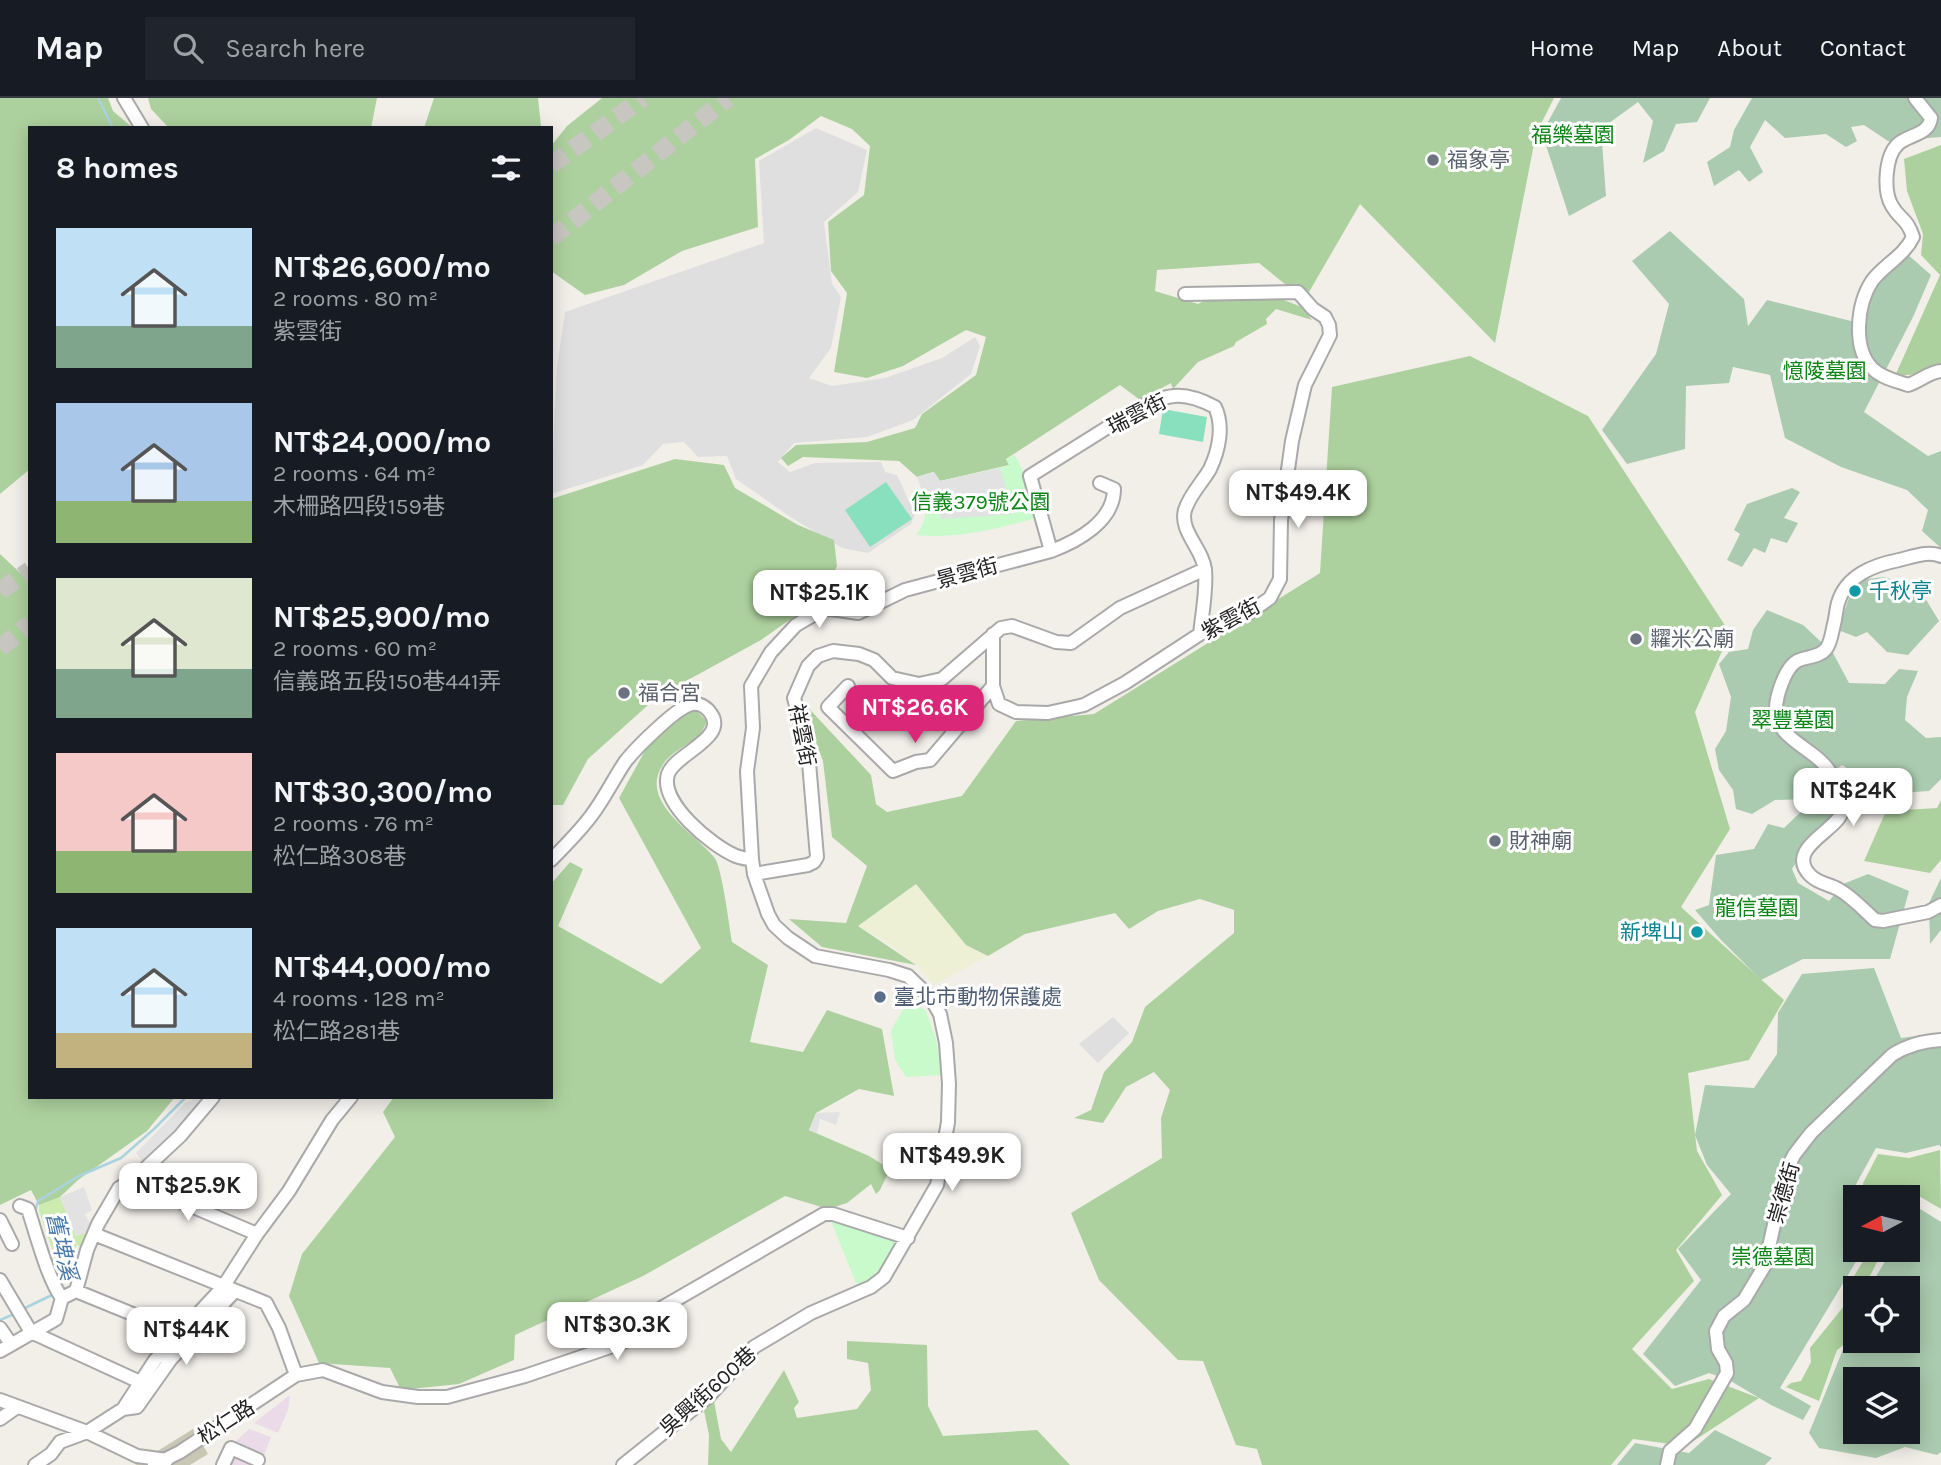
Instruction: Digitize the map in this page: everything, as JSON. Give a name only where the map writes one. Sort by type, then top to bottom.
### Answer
[{"type":"street","points":[[124,98],[141,126]]},
{"type":"street","points":[[1915,98],[1931,118],[1930,125],[1926,130],[1900,142],[1891,152],[1887,186],[1887,198],[1894,210],[1909,223],[1913,237],[1908,248],[1872,281],[1865,297],[1859,333],[1860,347],[1864,358],[1874,370],[1908,385],[1933,372],[1941,371]]},
{"type":"street","name":"紫雲街","points":[[993,686],[999,704],[1009,711],[1048,713],[1073,709],[1125,683],[1200,634],[1245,615],[1270,598],[1280,579],[1282,510],[1292,441],[1305,385],[1330,335],[1329,326],[1325,317],[1297,292],[1185,294]]},
{"type":"street","name":"瑞雲街","points":[[1051,551],[1030,476],[1140,407],[1174,395],[1189,396],[1214,407],[1220,419],[1220,434],[1209,470],[1195,488],[1184,513],[1185,527],[1199,551],[1205,569],[1200,634]]},
{"type":"street","name":"景雲街","points":[[754,874],[747,771],[754,728],[751,686],[771,652],[796,625],[825,608],[858,613],[905,590],[1051,551],[1068,544],[1094,527],[1114,502],[1114,489],[1100,484]]},
{"type":"street","points":[[1941,556],[1924,554],[1878,565],[1849,582],[1838,602],[1829,644],[1823,653],[1796,662],[1789,668],[1776,709],[1779,725],[1819,758],[1830,772],[1840,797],[1840,818],[1814,839],[1804,859],[1804,867],[1811,876],[1841,890],[1875,920],[1883,921],[1928,912],[1941,905]]},
{"type":"street","points":[[848,686],[828,707],[893,771],[930,760],[993,686],[993,634],[1001,628],[1012,626],[1056,642],[1071,643],[1120,608],[1205,569]]},
{"type":"street","name":"祥雲街","points":[[754,874],[807,865],[817,857],[808,751],[794,698],[813,660],[833,651],[859,654],[874,660],[892,678],[919,684],[942,679],[993,634]]},
{"type":"street","points":[[553,858],[590,817],[626,761],[681,710],[695,704],[702,705],[710,712],[714,725],[705,741],[673,765],[667,778],[668,792],[677,808],[705,835],[738,858],[751,859]]},
{"type":"street","name":"吳興街600巷","points":[[624,1465],[708,1397],[754,1347],[811,1313],[871,1287],[884,1277],[937,1185],[948,1122],[949,1084],[946,1043],[940,1014],[930,997],[908,976],[815,956],[788,938],[768,914],[754,874]]},
{"type":"street","name":"崇德街","points":[[1667,1465],[1670,1451],[1695,1429],[1727,1373],[1726,1363],[1717,1349],[1716,1331],[1724,1316],[1748,1294],[1765,1265],[1775,1220],[1787,1197],[1788,1167],[1794,1155],[1811,1133],[1892,1055],[1901,1049],[1927,1041],[1941,1040]]},
{"type":"street","points":[[0,1328],[5,1348],[56,1319],[62,1298],[76,1291],[94,1234],[119,1188],[132,1181],[180,1136],[211,1099]]},
{"type":"street","points":[[122,1409],[137,1407],[171,1359],[229,1289],[257,1234],[289,1191],[343,1099]]},
{"type":"street","points":[[132,1181],[257,1234]]},
{"type":"street","points":[[20,1206],[28,1209],[53,1286],[62,1298]]},
{"type":"street","points":[[94,1234],[266,1303],[279,1328],[296,1375],[323,1370],[382,1392],[447,1398],[536,1373],[637,1336],[658,1310],[824,1214],[833,1214],[908,1238]]},
{"type":"street","points":[[0,1220],[12,1244]]},
{"type":"street","points":[[0,1280],[31,1332],[140,1382]]},
{"type":"street","points":[[35,1465],[51,1454],[60,1442],[87,1433],[122,1409],[155,1360],[179,1333],[229,1289]]},
{"type":"street","points":[[76,1291],[179,1333]]},
{"type":"street","name":"松仁路","points":[[165,1464],[296,1375]]},
{"type":"street","points":[[0,1400],[87,1433],[137,1456],[165,1464]]},
{"type":"street","points":[[0,1419],[17,1407]]},
{"type":"street","points":[[223,1465],[232,1448],[258,1460]]},
{"type":"shaded area","points":[[816,128],[867,150],[858,192],[824,222],[832,284],[841,297],[831,348],[809,378],[832,386],[885,378],[942,358],[975,337],[980,346],[971,374],[913,420],[867,437],[794,443],[778,462],[790,472],[815,463],[881,462],[885,472],[897,475],[915,514],[911,524],[868,553],[842,548],[792,518],[736,479],[727,456],[698,457],[684,442],[663,444],[643,465],[553,493],[557,367],[565,312],[764,243],[759,161]]},
{"type":"shaded area","points":[[1000,468],[1015,513],[941,519],[937,501],[939,495],[934,491],[923,494],[917,477],[934,472],[940,481]]},
{"type":"shaded area","points":[[917,884],[966,945],[988,956],[934,985],[917,965],[858,926]]},
{"type":"shaded area","points":[[1113,1017],[1129,1033],[1098,1063],[1079,1044]]},
{"type":"shaded area","points":[[202,1099],[173,1135],[143,1162],[136,1153],[185,1103]]},
{"type":"shaded area","points":[[840,1112],[836,1125],[820,1119],[817,1133],[809,1130],[816,1113]]},
{"type":"shaded area","points":[[84,1187],[92,1210],[85,1214],[90,1224],[86,1237],[84,1233],[76,1236],[60,1197]]},
{"type":"shaded area","points":[[290,1395],[288,1410],[278,1433],[254,1423]]},
{"type":"shaded area","points":[[193,1429],[208,1454],[190,1465],[135,1465]]},
{"type":"shaded area","points":[[249,1429],[271,1437],[263,1458],[257,1455],[253,1465],[218,1465],[223,1453]]},
{"type":"green space","points":[[0,98],[108,98],[113,111],[131,126],[28,126],[28,471],[0,494]]},
{"type":"green space","points":[[148,98],[377,98],[371,126],[167,126],[151,109]]},
{"type":"green space","points":[[434,98],[538,98],[541,126],[425,126]]},
{"type":"green space","points":[[602,98],[1554,98],[1536,134],[1495,343],[1360,204],[1309,292],[1291,289],[1259,263],[1157,270],[1155,291],[1198,304],[1209,298],[1239,296],[1281,299],[1302,307],[1312,320],[1276,309],[1266,319],[1267,324],[1236,342],[1234,346],[1198,362],[1173,389],[1171,383],[1140,400],[1120,385],[1006,459],[1009,465],[940,481],[933,472],[917,477],[899,461],[803,457],[788,466],[781,458],[796,445],[867,442],[915,428],[922,414],[976,375],[986,337],[966,330],[903,366],[867,378],[834,372],[847,293],[831,271],[828,222],[864,195],[870,146],[852,129],[821,116],[789,140],[755,159],[758,227],[682,251],[624,285],[585,295],[553,272],[553,144],[567,126]]},
{"type":"green space","name":"福樂墓園","points":[[1561,98],[1710,98],[1697,122],[1676,124],[1664,151],[1643,163],[1653,121],[1638,102],[1601,129],[1606,196],[1569,216],[1542,133]]},
{"type":"green space","points":[[1752,98],[1941,98],[1941,137],[1888,141],[1864,125],[1851,127],[1857,141],[1846,147],[1826,134],[1785,138],[1765,120],[1750,147],[1763,172],[1749,182],[1739,170],[1714,186],[1707,162],[1730,147],[1734,130]]},
{"type":"green space","points":[[1941,145],[1941,372],[1895,376],[1940,275],[1921,255],[1923,234],[1907,191],[1904,159]]},
{"type":"green space","name":"憶陵墓園","points":[[1670,231],[1744,299],[1748,326],[1767,300],[1859,323],[1872,289],[1906,253],[1931,275],[1913,317],[1864,412],[1928,456],[1941,451],[1941,548],[1922,531],[1928,510],[1907,490],[1841,467],[1785,438],[1770,375],[1733,367],[1729,383],[1686,386],[1685,449],[1627,464],[1602,430],[1656,354],[1669,304],[1632,261]]},
{"type":"green space","points":[[1470,356],[1588,416],[1730,633],[1695,712],[1730,829],[1681,907],[1784,1000],[1749,1060],[1688,1073],[1697,1151],[1722,1195],[1676,1250],[1694,1281],[1632,1349],[1672,1389],[1709,1379],[1759,1398],[1686,1446],[1633,1439],[1611,1465],[1262,1465],[1257,1449],[1236,1445],[1203,1361],[1178,1360],[1099,1280],[1071,1213],[1162,1158],[1161,1118],[1170,1090],[1154,1072],[1126,1087],[1103,1123],[1074,1118],[1091,1110],[1104,1072],[1132,1042],[1145,1007],[1234,933],[1234,910],[1200,899],[1158,911],[1129,929],[1115,913],[1025,934],[988,956],[966,945],[916,884],[858,926],[916,965],[822,947],[789,919],[846,923],[867,866],[832,837],[823,761],[800,699],[871,775],[876,804],[887,812],[962,796],[1016,721],[1094,714],[1320,573],[1332,387]]},
{"type":"green space","points":[[1163,409],[1207,417],[1203,442],[1159,434]]},
{"type":"green space","name":"信義379號公園","points":[[1015,455],[1024,473],[1036,518],[962,534],[916,535],[924,521],[926,507],[917,477],[934,472],[940,481],[1004,467],[1009,465],[1006,459]]},
{"type":"green space","points":[[675,459],[724,465],[735,488],[798,525],[834,540],[837,566],[822,597],[761,640],[657,697],[588,759],[563,805],[553,805],[553,498]]},
{"type":"green space","points":[[886,482],[912,519],[870,547],[845,510]]},
{"type":"green space","points":[[1792,488],[1800,492],[1784,518],[1798,523],[1787,543],[1771,538],[1765,553],[1754,548],[1742,567],[1727,560],[1740,534],[1734,530],[1747,504]]},
{"type":"green space","points":[[0,554],[28,580],[28,1099],[173,1099],[147,1131],[78,1180],[60,1197],[39,1205],[31,1190],[0,1205]]},
{"type":"green space","points":[[1885,577],[1922,593],[1939,621],[1908,655],[1887,652],[1867,632],[1856,637],[1838,630],[1853,586],[1867,579]]},
{"type":"green space","name":"翠豐墓園","points":[[1767,610],[1803,625],[1833,653],[1849,683],[1885,684],[1899,669],[1918,671],[1907,697],[1905,720],[1926,738],[1941,737],[1941,779],[1929,791],[1900,793],[1875,769],[1863,779],[1842,765],[1826,777],[1833,795],[1775,800],[1752,814],[1736,809],[1733,790],[1719,770],[1715,749],[1726,731],[1731,697],[1719,664],[1729,652],[1748,649],[1753,630]]},
{"type":"green space","points":[[692,707],[707,721],[697,737],[662,765],[657,787],[667,809],[717,863],[732,942],[768,965],[750,1042],[803,1052],[827,1010],[882,1029],[894,1096],[859,1089],[816,1113],[809,1130],[869,1156],[890,1169],[880,1190],[876,1194],[871,1184],[847,1203],[828,1209],[785,1196],[643,1276],[515,1335],[514,1360],[459,1384],[401,1390],[390,1368],[319,1363],[289,1296],[302,1254],[395,1137],[383,1112],[393,1099],[553,1099],[553,882],[570,862],[583,869],[558,926],[661,984],[701,948],[619,798],[652,738]]},
{"type":"green space","name":"龍信墓園","points":[[1835,798],[1832,816],[1808,843],[1792,869],[1798,883],[1829,901],[1843,884],[1868,874],[1909,891],[1890,959],[1803,959],[1761,980],[1695,910],[1709,905],[1716,855],[1754,849],[1768,824],[1784,828],[1810,803]]},
{"type":"green space","points":[[1941,800],[1941,860],[1930,873],[1864,861],[1886,811],[1937,808]]},
{"type":"green space","points":[[1941,878],[1941,930],[1930,944],[1929,903]]},
{"type":"green space","name":"崇德墓園","points":[[1874,968],[1901,1038],[1941,1033],[1941,1147],[1939,1145],[1906,1153],[1876,1148],[1856,1185],[1843,1185],[1843,1262],[1856,1262],[1847,1276],[1843,1276],[1843,1283],[1780,1388],[1811,1406],[1803,1420],[1729,1380],[1709,1373],[1675,1386],[1643,1354],[1701,1280],[1678,1249],[1731,1194],[1707,1165],[1695,1135],[1705,1085],[1754,1088],[1777,1054],[1778,1013],[1802,974]]},
{"type":"green space","points":[[910,998],[926,1011],[936,1039],[942,1075],[906,1077],[895,1060],[891,1030]]},
{"type":"green space","points":[[1940,1150],[1941,1209],[1920,1197],[1920,1185],[1863,1185],[1878,1154],[1909,1158]]},
{"type":"green space","points":[[60,1197],[76,1236],[84,1233],[86,1237],[81,1250],[77,1243],[73,1266],[61,1275],[39,1211],[39,1205]]},
{"type":"green space","points":[[1920,1209],[1941,1222],[1941,1452],[1937,1455],[1905,1447],[1876,1458],[1819,1448],[1809,1433],[1843,1349],[1843,1353],[1920,1353],[1920,1276],[1876,1276],[1885,1262],[1920,1262]]},
{"type":"green space","points":[[836,1218],[901,1238],[875,1277],[863,1286],[856,1283],[831,1221]]},
{"type":"green space","points":[[1863,1262],[1877,1262],[1870,1276],[1854,1276]]},
{"type":"green space","points":[[1843,1307],[1843,1345],[1837,1350],[1819,1401],[1786,1387],[1801,1381],[1811,1362],[1810,1348]]},
{"type":"green space","points":[[847,1341],[927,1345],[928,1406],[943,1436],[1037,1430],[1070,1465],[708,1465],[709,1435],[703,1406],[714,1401],[721,1439],[731,1452],[784,1370],[799,1402],[794,1408],[797,1418],[857,1409],[871,1390],[868,1363],[847,1359]]},
{"type":"green space","points":[[1715,1430],[1772,1458],[1765,1465],[1617,1465],[1635,1443],[1689,1453]]},
{"type":"waterway","name":"舊埤溪","points":[[98,98],[112,126]]},
{"type":"waterway","name":"舊埤溪","points":[[57,1277],[35,1212],[38,1201],[79,1176],[121,1158],[184,1099]]},
{"type":"waterway","name":"舊埤溪","points":[[23,1309],[54,1294]]},
{"type":"waterway","name":"舊埤溪","points":[[0,1320],[14,1314]]},
{"type":"tunnel","points":[[553,164],[643,98]]},
{"type":"tunnel","points":[[553,236],[728,98]]},
{"type":"tunnel","points":[[0,591],[28,571]]},
{"type":"tunnel","points":[[0,648],[28,626]]},
{"type":"place","name":"福象亭","points":[[1433,160]]},
{"type":"place","name":"千秋亭","points":[[1855,591]]},
{"type":"place","name":"糶米公廟","points":[[1636,639]]},
{"type":"place","name":"福合宮","points":[[624,693]]},
{"type":"place","name":"財神廟","points":[[1495,841]]},
{"type":"place","name":"新埤山","points":[[1697,932]]},
{"type":"place","name":"臺北市動物保護處","points":[[880,997]]}]
